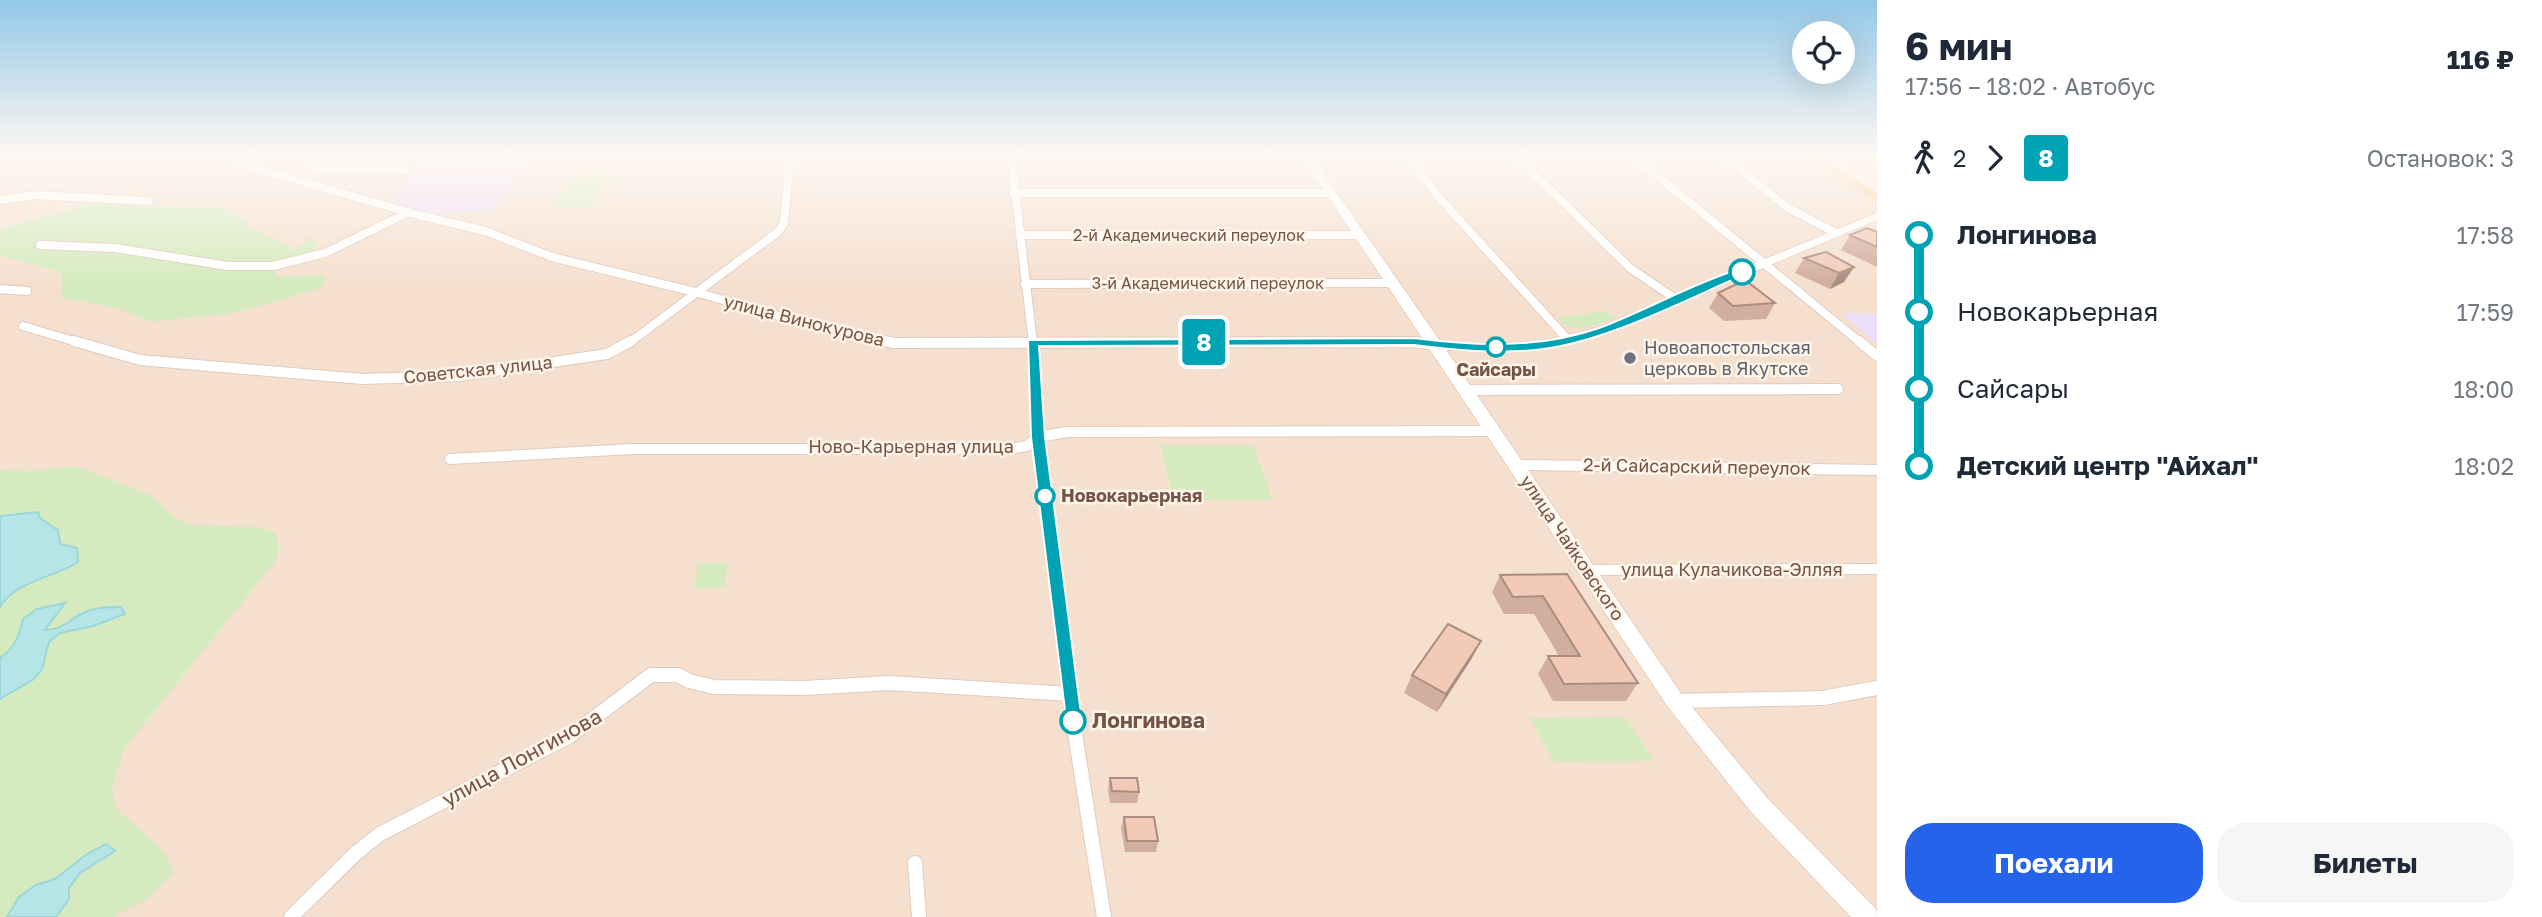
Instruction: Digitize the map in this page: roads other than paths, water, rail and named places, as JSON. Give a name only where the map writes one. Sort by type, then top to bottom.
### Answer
[{"type":"main road","name":"улица Чайковского","points":[[1335,199],[1675,701],[1760,806],[1867,917]]},
{"type":"main road","points":[[1436,345],[1465,348],[1537,346],[1601,331],[1877,216]]},
{"type":"street","points":[[106,199],[148,201]]},
{"type":"street","name":"улица Винокурова","points":[[363,199],[485,231],[552,257],[699,293],[803,323],[894,343],[1414,342],[1436,345]]},
{"type":"street","name":"Советская улица","points":[[23,326],[140,360],[324,376],[418,379],[460,376],[607,354],[624,346],[699,293],[779,231],[784,223],[786,199]]},
{"type":"street","points":[[1014,199],[1033,343],[1038,437],[1071,694],[1104,917]]},
{"type":"street","points":[[1440,199],[1568,340]]},
{"type":"street","points":[[1560,199],[1630,268],[1677,300]]},
{"type":"street","points":[[1686,199],[1877,356]]},
{"type":"street","points":[[1777,199],[1788,208],[1836,233]]},
{"type":"street","points":[[40,245],[116,248],[189,261],[250,268],[270,267],[317,256],[409,212]]},
{"type":"street","name":"2-й Академический переулок","points":[[1019,235],[1359,235]]},
{"type":"street","name":"3-й Академический переулок","points":[[1024,284],[1391,283]]},
{"type":"street","points":[[0,289],[27,291]]},
{"type":"street","points":[[1466,390],[1838,389]]},
{"type":"street","name":"Ново-Карьерная улица","points":[[450,459],[633,449],[1009,449],[1027,446],[1038,437],[1067,432],[1494,431]]},
{"type":"street","name":"2-й Сайсарский переулок","points":[[1517,465],[1877,470]]},
{"type":"street","name":"улица Кулачикова-Элляя","points":[[1587,570],[1877,569]]},
{"type":"street","name":"улица Лонгинова","points":[[290,917],[308,904],[352,855],[381,834],[570,736],[602,715],[651,675],[678,675],[689,681],[714,687],[805,688],[889,683],[1071,694]]},
{"type":"street","points":[[1675,701],[1823,698],[1877,688]]},
{"type":"street","points":[[915,863],[919,917]]},
{"type":"water","points":[[38,512],[40,518],[58,530],[60,544],[77,548],[78,562],[15,591],[0,607],[0,516]]},
{"type":"water","points":[[65,603],[45,630],[60,627],[81,614],[106,607],[121,607],[125,614],[93,626],[60,633],[49,642],[42,669],[34,679],[0,699],[0,658],[16,641],[23,619],[37,609]]},
{"type":"water","points":[[106,844],[115,851],[80,873],[69,888],[69,899],[56,917],[7,917],[19,897],[36,885],[55,879],[87,854]]},
{"type":"place","name":"Сайсары","points":[[1496,347]]},
{"type":"place","name":"Новоапостольская церковь в Якутске","points":[[1630,358]]},
{"type":"place","name":"Новокарьерная","points":[[1045,496]]},
{"type":"place","name":"Лонгинова","points":[[1073,721]]}]
